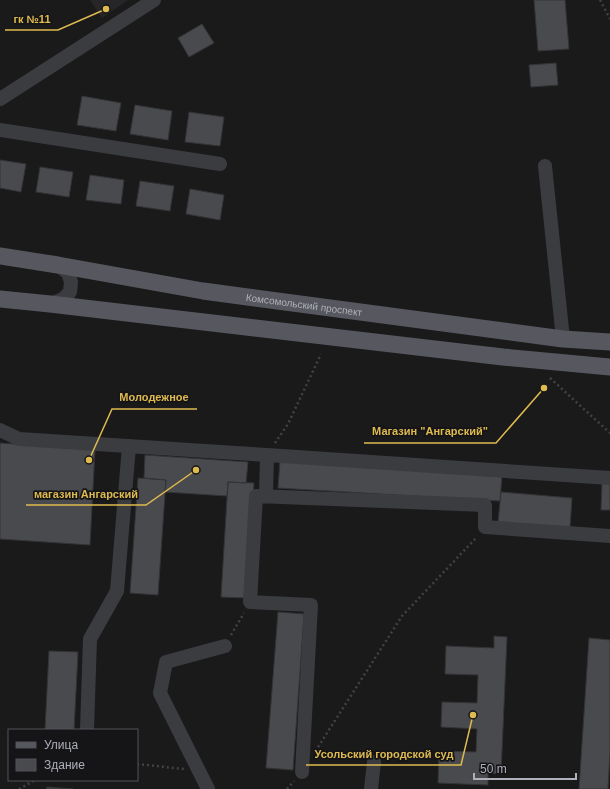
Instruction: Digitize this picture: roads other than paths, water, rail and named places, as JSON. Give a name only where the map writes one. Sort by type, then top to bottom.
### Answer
[{"type":"main road","name":"Комсомольский проспект","points":[[0,256],[203,291],[563,339],[610,342]]},
{"type":"main road","points":[[0,299],[503,357],[610,367]]},
{"type":"street","points":[[0,99],[154,0]]},
{"type":"street","points":[[0,130],[220,164]]},
{"type":"street","points":[[545,166],[563,339]]},
{"type":"street","points":[[50,304],[63,299],[70,292],[71,282],[68,273],[58,265]]},
{"type":"street","points":[[0,430],[19,439],[610,478]]},
{"type":"street","points":[[87,729],[90,640],[117,591],[129,446]]},
{"type":"street","points":[[266,496],[267,455]]},
{"type":"street","points":[[302,772],[311,605],[250,602],[256,496],[485,505],[485,527],[610,536]]},
{"type":"street","points":[[208,789],[160,693],[166,662],[225,646]]},
{"type":"street","points":[[371,789],[374,762]]},
{"type":"place","name":"гк №11","points":[[106,9]]},
{"type":"place","name":"Магазин \"Ангарский\"","points":[[544,388]]},
{"type":"place","name":"Молодежное","points":[[89,460]]},
{"type":"place","name":"магазин Ангарский","points":[[196,470]]},
{"type":"place","name":"Усольский городской суд","points":[[473,715]]}]
